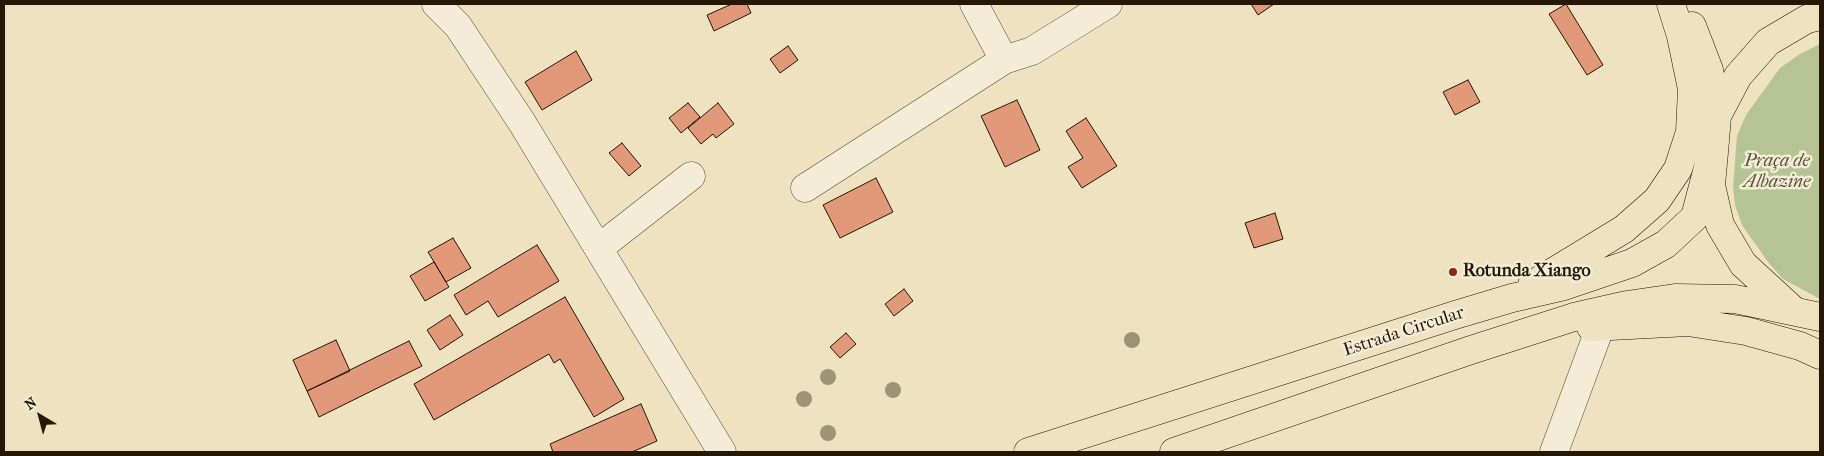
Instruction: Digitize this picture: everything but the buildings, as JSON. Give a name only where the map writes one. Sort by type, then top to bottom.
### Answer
[{"type":"main road","points":[[1512,298],[1624,229],[1656,200],[1678,168],[1690,132],[1692,89],[1681,36],[1670,4]]},
{"type":"main road","name":"Estrada Circular","points":[[1028,452],[1512,298],[1564,286],[1632,263],[1666,244],[1695,217],[1716,129],[1706,62],[1689,18],[1680,4]]},
{"type":"main road","points":[[1812,316],[1743,264],[1720,225],[1711,185],[1716,129],[1738,76],[1768,42],[1807,19],[1820,16]]},
{"type":"main road","points":[[1174,452],[1471,350],[1574,317],[1627,305],[1675,298],[1735,298],[1812,316]]},
{"type":"main road","points":[[1471,350],[1601,325],[1688,322],[1746,331],[1800,346],[1820,355]]},
{"type":"street","points":[[436,4],[458,26],[521,121],[600,248],[641,321],[722,452]]},
{"type":"street","points":[[974,4],[1004,60]]},
{"type":"street","points":[[805,188],[1004,60],[1032,51],[1108,4]]},
{"type":"street","points":[[600,248],[691,176]]},
{"type":"street","points":[[1554,452],[1601,325]]},
{"type":"green space","name":"Praça de Albazine","points":[[1820,44],[1820,299],[1783,279],[1768,262],[1742,225],[1735,205],[1733,187],[1737,136],[1746,115],[1780,68],[1800,54]]},
{"type":"place","name":"Rotunda Xiango","points":[[1453,272]]}]
